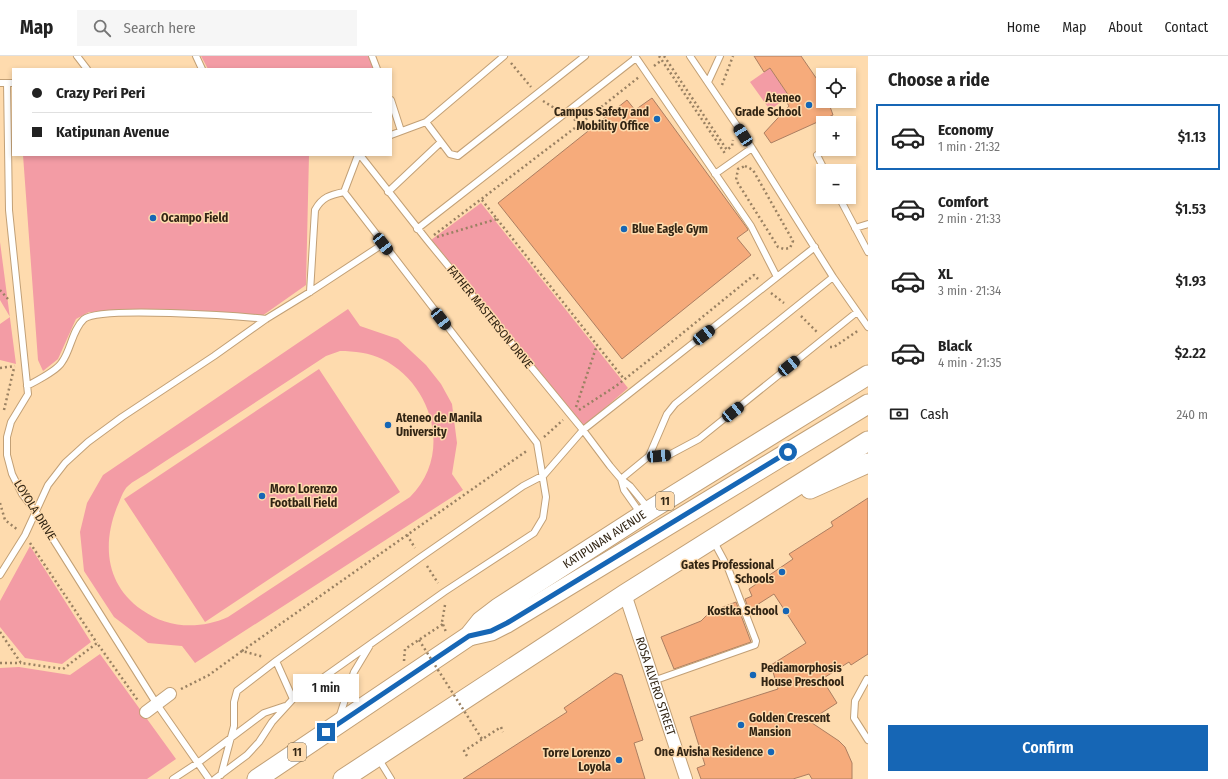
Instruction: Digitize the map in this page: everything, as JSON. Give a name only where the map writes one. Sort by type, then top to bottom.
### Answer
[{"type":"main road","name":"KATIPUNAN AVENUE","points":[[257,779],[469,636],[481,621],[498,608],[646,513],[868,376]]},
{"type":"main road","name":"KATIPUNAN AVENUE","points":[[469,636],[491,631],[507,623],[868,404]]},
{"type":"main road","points":[[343,779],[625,594],[868,441]]},
{"type":"main road","points":[[736,523],[868,463]]},
{"type":"street","name":"ROSA ALVERO STREET","points":[[625,594],[686,779]]},
{"type":"street","points":[[146,712],[170,694]]},
{"type":"lane","points":[[77,56],[85,68]]},
{"type":"lane","points":[[196,56],[202,68]]},
{"type":"lane","points":[[372,56],[377,68]]},
{"type":"lane","points":[[392,135],[426,122],[504,56]]},
{"type":"lane","points":[[426,122],[454,156],[458,156],[585,56]]},
{"type":"lane","points":[[690,56],[752,148],[833,277],[867,326]]},
{"type":"lane","points":[[708,82],[720,56]]},
{"type":"lane","points":[[418,229],[635,57],[751,226],[777,277]]},
{"type":"lane","points":[[0,83],[10,83]]},
{"type":"lane","name":"LOYOLA DRIVE","points":[[10,83],[9,210],[28,394],[11,422],[7,437],[7,455],[12,474],[22,494],[36,512],[156,703],[199,762],[209,779]]},
{"type":"lane","points":[[392,103],[401,131]]},
{"type":"lane","points":[[388,192],[441,142]]},
{"type":"lane","points":[[715,174],[752,148]]},
{"type":"lane","points":[[344,192],[359,156]]},
{"type":"lane","name":"FATHER MASTERSON DRIVE","points":[[360,156],[583,430],[621,479],[630,486],[646,513]]},
{"type":"lane","points":[[215,779],[247,755],[292,699],[444,592],[534,533],[543,518],[546,497],[544,475],[537,443],[344,192]]},
{"type":"lane","points":[[310,292],[315,210],[320,200],[333,194],[344,192]]},
{"type":"lane","points":[[843,204],[868,252]]},
{"type":"lane","points":[[855,228],[868,224]]},
{"type":"lane","points":[[0,575],[25,535],[48,485],[65,463],[88,442],[122,416],[214,356],[266,319],[383,244]]},
{"type":"lane","points":[[221,775],[232,737],[234,726],[234,702],[237,691],[276,661],[421,557],[523,486],[544,475],[583,430],[815,247]]},
{"type":"lane","points":[[621,479],[649,456],[667,414],[675,404],[833,277]]},
{"type":"lane","points":[[649,456],[669,455],[699,439],[857,312]]},
{"type":"lane","points":[[27,386],[62,363],[80,324],[90,316],[102,313],[145,313],[230,315],[266,319]]},
{"type":"lane","points":[[653,681],[755,645],[756,641],[728,568],[713,539]]},
{"type":"lane","points":[[337,724],[354,672],[371,644]]},
{"type":"lane","points":[[276,661],[292,699]]},
{"type":"lane","points":[[867,679],[856,701],[854,718],[868,740]]},
{"type":"lane","points":[[174,779],[264,714],[286,706]]},
{"type":"lane","points":[[377,756],[391,779]]},
{"type":"path","points":[[659,56],[737,172],[736,180],[778,247],[784,249],[790,248],[793,241],[753,170],[750,167],[743,166],[737,172]]},
{"type":"path","points":[[664,56],[727,150]]},
{"type":"path","points":[[497,219],[429,239],[482,200],[619,93]]},
{"type":"path","points":[[565,113],[580,124]]},
{"type":"path","points":[[699,116],[703,114]]},
{"type":"path","points":[[482,200],[624,379]]},
{"type":"path","points":[[597,345],[574,412],[624,379],[754,275]]},
{"type":"path","points":[[0,290],[8,299]]},
{"type":"path","points":[[826,343],[831,347],[834,347],[867,326]]},
{"type":"path","points":[[0,368],[16,366],[3,416]]},
{"type":"path","points":[[170,694],[209,675],[528,451],[570,415]]},
{"type":"path","points":[[0,503],[5,520],[25,535],[97,643],[146,712]]},
{"type":"path","points":[[407,535],[421,557]]},
{"type":"path","points":[[405,649],[443,624]]},
{"type":"path","points":[[0,632],[21,663]]},
{"type":"path","points":[[419,640],[482,739]]},
{"type":"path","points":[[0,663],[21,663],[63,669],[97,643]]},
{"type":"path","points":[[242,651],[276,661]]},
{"type":"path","points":[[467,756],[464,751],[482,739],[501,727],[503,732]]},
{"type":"shaded area","points":[[201,56],[373,56],[378,68],[207,68]]},
{"type":"shaded area","points":[[770,68],[789,96],[770,110],[750,82]]},
{"type":"shaded area","name":"Ocampo Field","points":[[23,156],[309,156],[306,285],[262,316],[89,312],[76,319],[58,359],[43,371],[38,360]]},
{"type":"shaded area","points":[[481,203],[628,388],[583,427],[431,240]]},
{"type":"shaded area","points":[[0,242],[10,317],[0,300]]},
{"type":"shaded area","points":[[348,309],[360,326],[398,339],[426,365],[441,384],[452,404],[457,443],[452,474],[463,490],[195,663],[182,646],[148,643],[114,617],[84,571],[80,532],[87,503],[103,475]],"holes":[[[340,351],[372,355],[400,370],[414,385],[425,403],[431,422],[433,441],[431,461],[423,480],[410,497],[228,617],[206,624],[184,625],[162,621],[142,610],[130,600],[121,589],[114,576],[110,563],[109,550],[112,521],[126,488],[134,481],[326,356]]]},
{"type":"shaded area","points":[[10,317],[16,364],[0,360],[0,324]]},
{"type":"shaded area","name":"Moro Lorenzo Football Field","points":[[319,369],[400,492],[205,622],[124,499]]},
{"type":"shaded area","points":[[30,546],[91,642],[62,664],[25,658],[0,627],[0,601]]},
{"type":"shaded area","points":[[100,654],[176,759],[147,779],[0,779],[0,668],[19,667],[70,675]]},
{"type":"building","points":[[754,56],[801,56],[816,78],[816,108],[830,108],[833,115],[816,116],[816,123],[771,143],[764,133],[789,106],[785,99],[789,96],[770,68],[764,72]]},
{"type":"building","name":"Blue Eagle Gym","points":[[652,98],[747,228],[748,230],[737,238],[751,255],[622,359],[498,203],[627,100],[635,110]]},
{"type":"building","points":[[868,498],[868,654],[851,665],[849,662],[822,679],[837,703],[809,721],[839,741],[845,747],[852,763],[852,779],[812,779],[809,774],[793,779],[701,779],[697,768],[705,765],[690,717],[778,689],[771,665],[806,643],[774,594],[749,610],[745,599],[752,596],[749,589],[793,559],[789,554],[833,526],[831,522]]},
{"type":"building","points":[[736,602],[751,642],[674,669],[661,637],[701,621],[710,612]]},
{"type":"building","points":[[615,673],[622,675],[643,740],[634,743],[645,779],[463,779],[567,712],[564,708]]},
{"type":"place","name":"Ateneo Grade School","points":[[809,105]]},
{"type":"place","name":"Campus Safety and Mobility Office","points":[[657,119]]},
{"type":"place","name":"Ocampo Field","points":[[153,218]]},
{"type":"place","name":"Blue Eagle Gym","points":[[624,229]]},
{"type":"place","name":"Ateneo de Manila University","points":[[388,425]]},
{"type":"place","name":"Moro Lorenzo Football Field","points":[[262,496]]},
{"type":"place","name":"Gates Professional Schools","points":[[782,572]]},
{"type":"place","name":"Kostka School","points":[[786,611]]},
{"type":"place","name":"Pediamorphosis House Preschool","points":[[753,675]]},
{"type":"place","name":"Golden Crescent Mansion","points":[[741,725]]},
{"type":"place","name":"One Avisha Residence","points":[[771,752]]},
{"type":"place","name":"Torre Lorenzo Loyola","points":[[619,760]]},
{"type":"route","points":[[326,732],[469,636],[491,631],[507,623],[788,452]]}]
